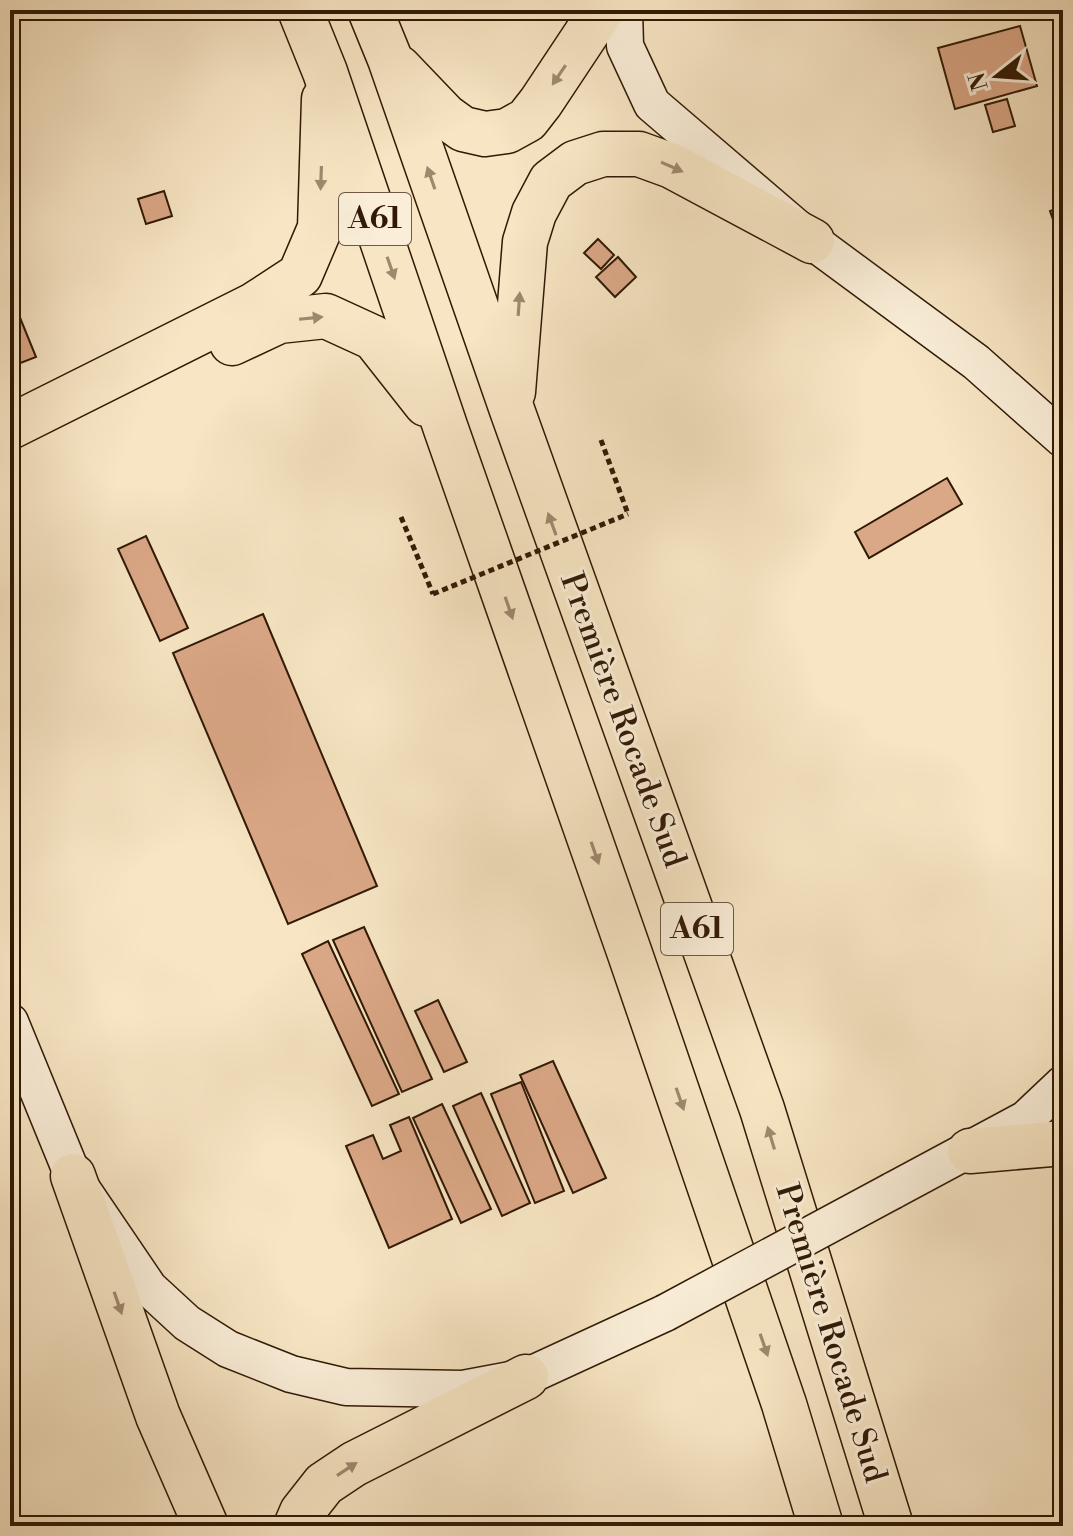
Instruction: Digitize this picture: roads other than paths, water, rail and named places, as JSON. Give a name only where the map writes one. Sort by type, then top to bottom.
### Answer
[{"type":"highway","name":"Première Rocade Sud","points":[[300,10],[325,72],[640,984],[784,1404],[821,1526]]},
{"type":"highway","name":"Première Rocade Sud","points":[[370,10],[762,1109],[891,1526]]},
{"type":"highway","points":[[390,59],[445,116],[463,129],[485,134],[507,131],[527,120],[602,10]]},
{"type":"highway","points":[[10,427],[254,305],[300,275],[320,228],[325,72]]},
{"type":"highway","points":[[512,410],[525,242],[534,213],[551,181],[575,163],[603,154],[639,154],[672,166],[812,241]]},
{"type":"highway","points":[[10,449],[279,321],[326,316],[374,338],[446,429]]},
{"type":"highway","points":[[970,1151],[1063,1143]]},
{"type":"highway","points":[[73,1176],[158,1416],[206,1526]]},
{"type":"highway","points":[[296,1526],[302,1512],[324,1484],[354,1464],[526,1377]]},
{"type":"highway","points":[[784,1404],[803,1526]]},
{"type":"highway","points":[[870,1453],[913,1526]]},
{"type":"main road","points":[[624,10],[625,46],[652,104],[812,241],[976,362],[1063,439]]},
{"type":"main road","points":[[10,1022],[73,1176],[149,1288],[187,1323],[228,1349],[291,1374],[346,1387],[463,1389],[526,1377],[665,1313],[970,1151],[1026,1119],[1063,1084]]}]
